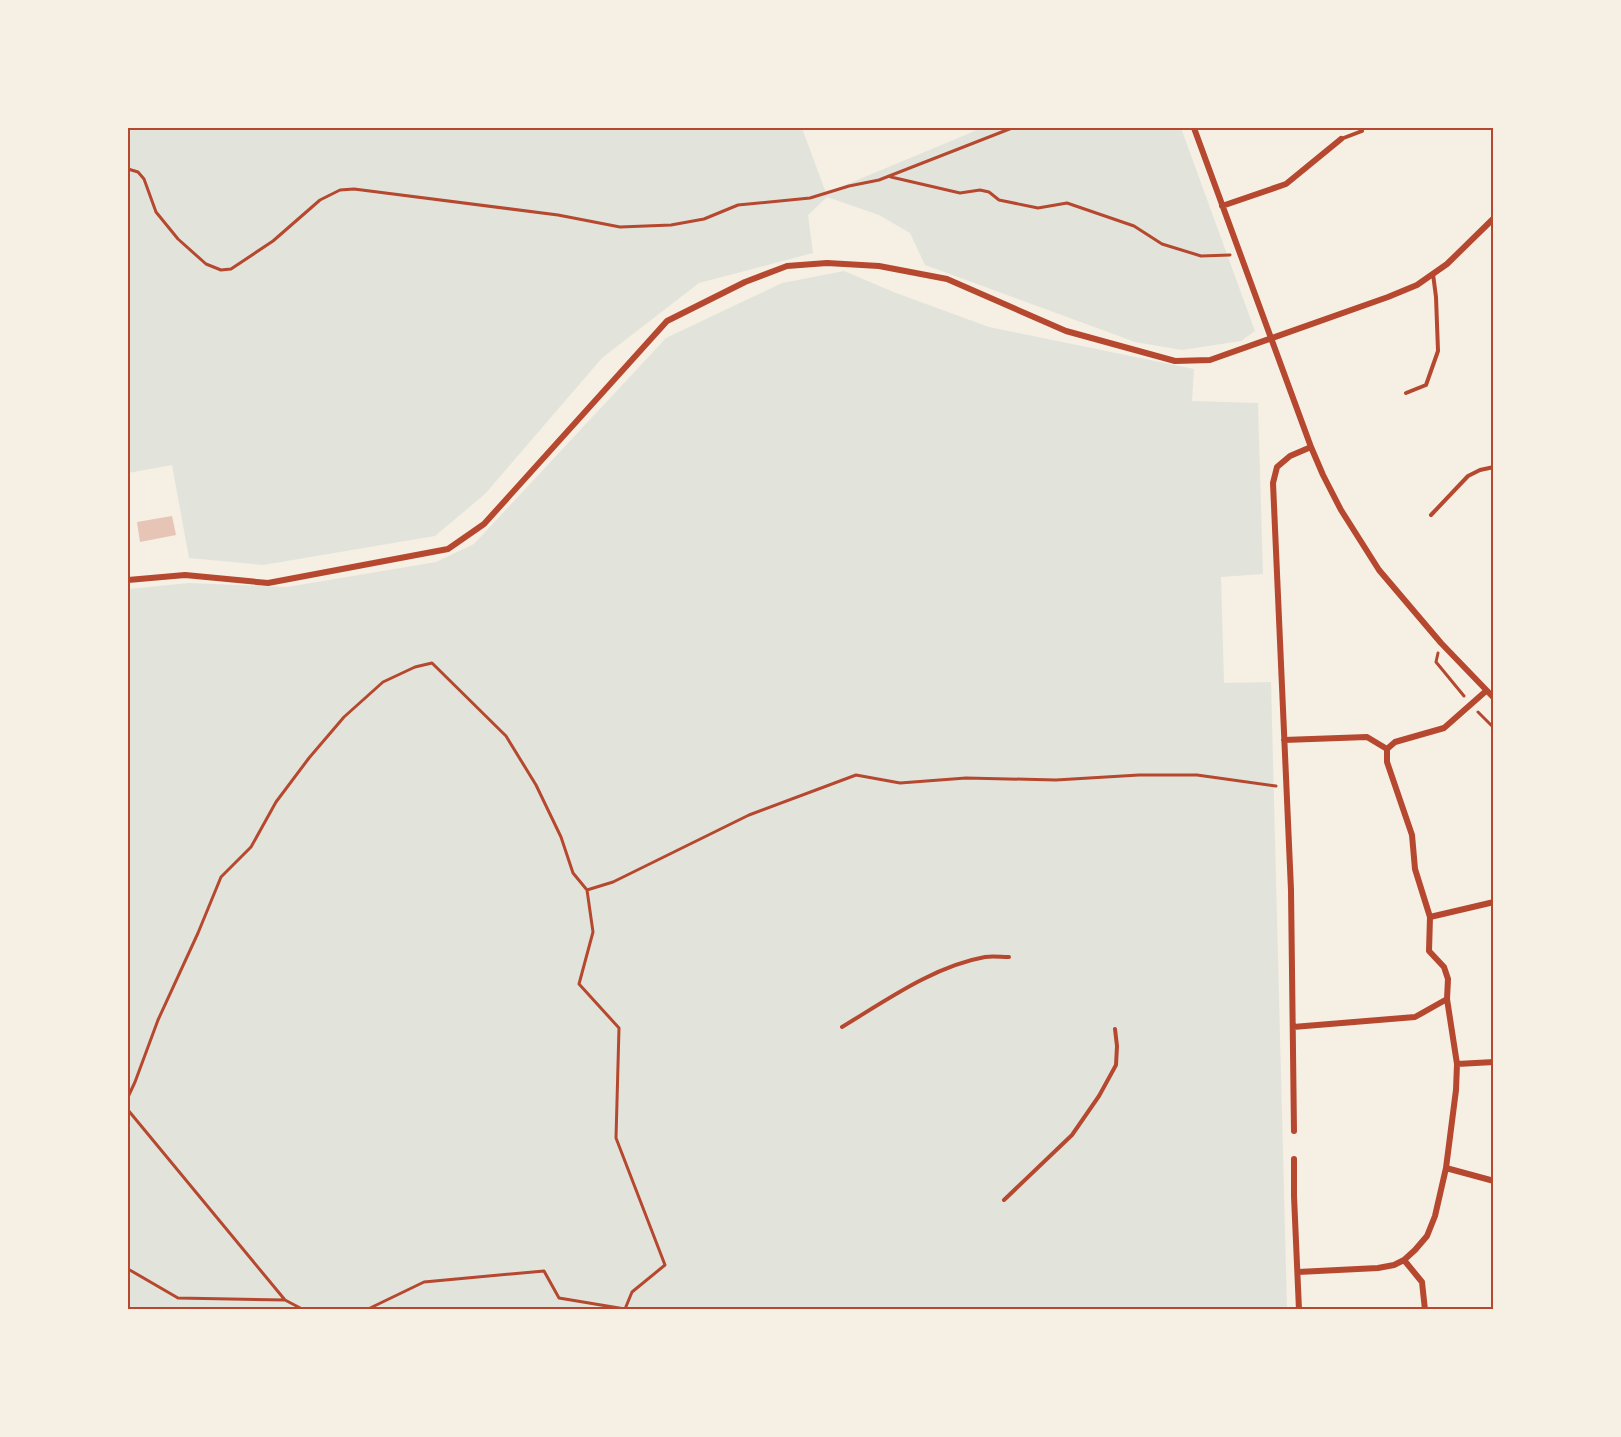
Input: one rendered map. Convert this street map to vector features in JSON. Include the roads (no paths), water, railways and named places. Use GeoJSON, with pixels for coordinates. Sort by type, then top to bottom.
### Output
{"type":"FeatureCollection","features":[{"type":"Feature","properties":{"kind":"street"},"geometry":{"type":"LineString","coordinates":[[1194,128],[1311,447],[1341,510],[1379,570],[1441,643],[1494,698]]}},
{"type":"Feature","properties":{"kind":"street"},"geometry":{"type":"LineString","coordinates":[[1222,206],[1286,184],[1341,139]]}},
{"type":"Feature","properties":{"kind":"street"},"geometry":{"type":"LineString","coordinates":[[128,580],[185,575],[268,583],[448,549],[483,524],[667,321],[745,282],[787,266],[826,263],[879,266],[947,279],[1066,331],[1175,362],[1210,360],[1417,285],[1447,264],[1494,218]]}},
{"type":"Feature","properties":{"kind":"street"},"geometry":{"type":"LineString","coordinates":[[1294,1131],[1291,890],[1274,483],[1277,467],[1290,456],[1311,447]]}},
{"type":"Feature","properties":{"kind":"street"},"geometry":{"type":"LineString","coordinates":[[1298,1272],[1378,1269],[1394,1265],[1404,1260],[1427,1236],[1435,1216],[1446,1168],[1457,1064],[1447,999],[1448,979],[1444,967],[1429,951],[1430,917],[1415,870],[1412,835],[1387,762],[1387,749],[1395,742],[1444,728],[1486,691]]}},
{"type":"Feature","properties":{"kind":"street"},"geometry":{"type":"LineString","coordinates":[[1284,740],[1367,737],[1387,749]]}},
{"type":"Feature","properties":{"kind":"street"},"geometry":{"type":"LineString","coordinates":[[1430,917],[1494,902]]}},
{"type":"Feature","properties":{"kind":"street"},"geometry":{"type":"LineString","coordinates":[[1293,1028],[1415,1017],[1447,999]]}},
{"type":"Feature","properties":{"kind":"street"},"geometry":{"type":"LineString","coordinates":[[1457,1064],[1494,1062]]}},
{"type":"Feature","properties":{"kind":"street"},"geometry":{"type":"LineString","coordinates":[[1294,1159],[1299,1310]]}},
{"type":"Feature","properties":{"kind":"street"},"geometry":{"type":"LineString","coordinates":[[1446,1168],[1494,1181]]}},
{"type":"Feature","properties":{"kind":"street"},"geometry":{"type":"LineString","coordinates":[[1404,1260],[1422,1281],[1425,1310]]}},
{"type":"Feature","properties":{"kind":"lane"},"geometry":{"type":"LineString","coordinates":[[1341,139],[1362,131]]}},
{"type":"Feature","properties":{"kind":"lane"},"geometry":{"type":"LineString","coordinates":[[1406,393],[1426,385],[1438,351],[1433,273]]}},
{"type":"Feature","properties":{"kind":"lane"},"geometry":{"type":"LineString","coordinates":[[1431,515],[1468,476],[1494,467]]}},
{"type":"Feature","properties":{"kind":"lane"},"geometry":{"type":"LineString","coordinates":[[842,1027],[906,988],[946,968],[986,956],[1009,957]]}},
{"type":"Feature","properties":{"kind":"lane"},"geometry":{"type":"LineString","coordinates":[[1005,1200],[1072,1136],[1099,1096],[1116,1065],[1115,1029]]}}]}
